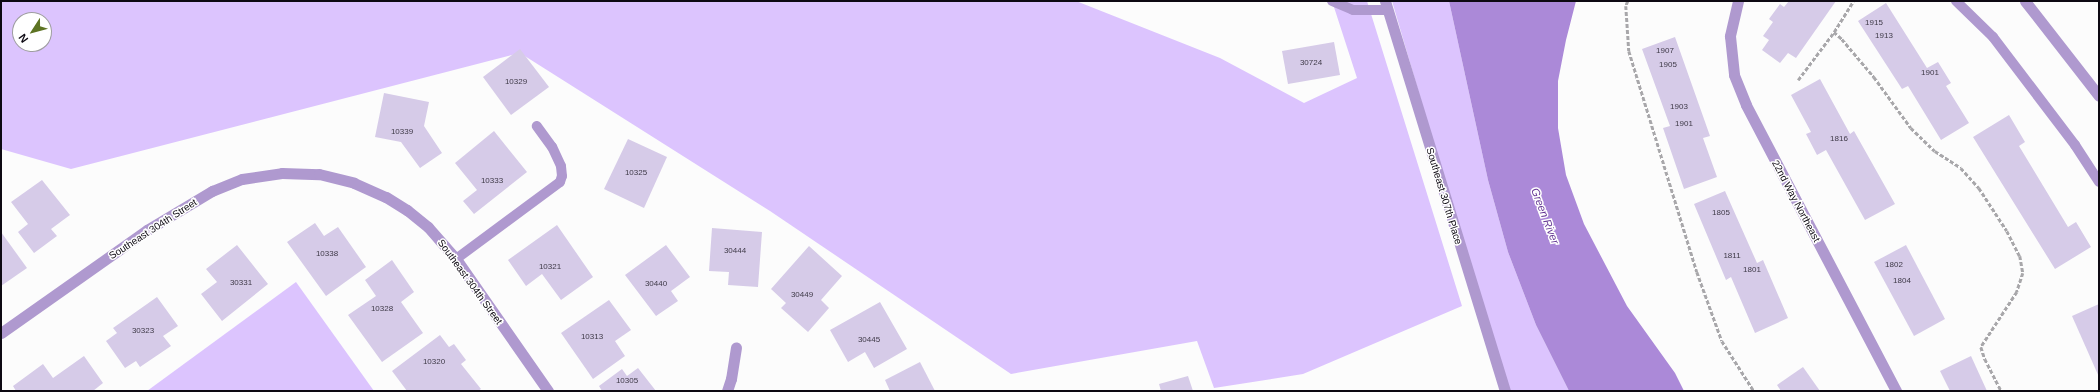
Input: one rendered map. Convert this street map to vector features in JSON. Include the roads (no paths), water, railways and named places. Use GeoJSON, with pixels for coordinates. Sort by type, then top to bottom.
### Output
{"type":"FeatureCollection","features":[{"type":"Feature","properties":{"kind":"street","name":"22nd Way Northeast"},"geometry":{"type":"LineString","coordinates":[[1738,1],[1730,36],[1734,74],[1746,105],[1896,391]]}},
{"type":"Feature","properties":{"kind":"street"},"geometry":{"type":"LineString","coordinates":[[2025,1],[2099,96]]}},
{"type":"Feature","properties":{"kind":"street","name":"Southeast 307th Place"},"geometry":{"type":"LineString","coordinates":[[1386,5],[1505,391]]}},
{"type":"Feature","properties":{"kind":"street","name":"Southeast 304th Street"},"geometry":{"type":"LineString","coordinates":[[1,333],[147,230],[212,190],[242,179],[282,173],[319,174],[354,183],[386,197],[407,210],[428,227],[456,259],[548,391]]}},
{"type":"Feature","properties":{"kind":"street"},"geometry":{"type":"LineString","coordinates":[[727,391],[731,379],[736,348]]}},
{"type":"Feature","properties":{"kind":"lane"},"geometry":{"type":"LineString","coordinates":[[1332,1],[1353,10],[1386,5]]}},
{"type":"Feature","properties":{"kind":"lane"},"geometry":{"type":"LineString","coordinates":[[1956,1],[1993,37],[2075,145],[2099,182]]}},
{"type":"Feature","properties":{"kind":"lane"},"geometry":{"type":"LineString","coordinates":[[456,259],[560,182],[562,176],[561,166],[552,147],[536,126]]}},
{"type":"Feature","properties":{"kind":"water","name":"Green River"},"geometry":{"type":"Polygon","coordinates":[[[1449,1],[1576,1],[1558,81],[1558,128],[1566,175],[1584,224],[1627,306],[1675,373],[1684,391],[1569,391],[1536,325],[1508,252],[1488,180],[1449,1]]]}}]}
